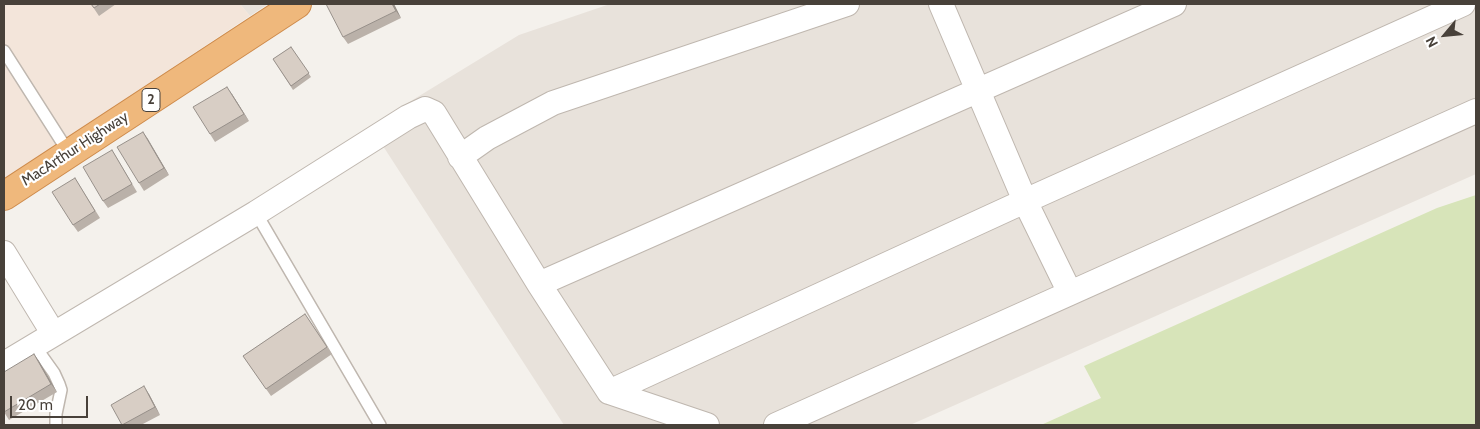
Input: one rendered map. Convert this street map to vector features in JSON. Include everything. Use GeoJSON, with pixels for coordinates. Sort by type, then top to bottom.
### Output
{"type":"FeatureCollection","features":[{"type":"Feature","properties":{"kind":"highway","name":"MacArthur Highway"},"geometry":{"type":"LineString","coordinates":[[4,196],[297,4]]}},
{"type":"Feature","properties":{"kind":"street"},"geometry":{"type":"LineString","coordinates":[[460,157],[487,138],[553,102],[847,4]]}},
{"type":"Feature","properties":{"kind":"street"},"geometry":{"type":"LineString","coordinates":[[941,4],[1025,201],[1070,292]]}},
{"type":"Feature","properties":{"kind":"street"},"geometry":{"type":"LineString","coordinates":[[539,284],[1174,4]]}},
{"type":"Feature","properties":{"kind":"street"},"geometry":{"type":"LineString","coordinates":[[609,392],[1025,201],[1463,4]]}},
{"type":"Feature","properties":{"kind":"street"},"geometry":{"type":"LineString","coordinates":[[4,364],[256,213],[408,117],[425,109],[434,113],[539,284],[609,392],[707,425]]}},
{"type":"Feature","properties":{"kind":"street"},"geometry":{"type":"LineString","coordinates":[[776,425],[1476,111]]}},
{"type":"Feature","properties":{"kind":"street"},"geometry":{"type":"LineString","coordinates":[[4,253],[44,339]]}},
{"type":"Feature","properties":{"kind":"lane"},"geometry":{"type":"LineString","coordinates":[[4,51],[69,153]]}},
{"type":"Feature","properties":{"kind":"lane"},"geometry":{"type":"LineString","coordinates":[[256,213],[380,425]]}},
{"type":"Feature","properties":{"kind":"lane"},"geometry":{"type":"LineString","coordinates":[[44,339],[61,390],[56,414],[56,425]]}},
{"type":"Feature","properties":{"kind":"shaded area"},"geometry":{"type":"Polygon","coordinates":[[[4,4],[240,4],[250,16],[4,179],[4,4]]]}},
{"type":"Feature","properties":{"kind":"shaded area"},"geometry":{"type":"Polygon","coordinates":[[[240,4],[268,4],[250,16],[240,4]]]}},
{"type":"Feature","properties":{"kind":"shaded area"},"geometry":{"type":"Polygon","coordinates":[[[610,4],[1476,4],[1476,174],[910,425],[564,425],[370,126],[519,35],[610,4]]]}},
{"type":"Feature","properties":{"kind":"green space"},"geometry":{"type":"Polygon","coordinates":[[[1476,195],[1476,425],[1041,425],[1101,398],[1084,366],[1437,208],[1476,195]]]}},
{"type":"Feature","properties":{"kind":"building"},"geometry":{"type":"Polygon","coordinates":[[[91,4],[100,4],[94,8],[91,4]]]}},
{"type":"Feature","properties":{"kind":"building"},"geometry":{"type":"Polygon","coordinates":[[[326,4],[392,4],[396,11],[343,37],[326,4]]]}},
{"type":"Feature","properties":{"kind":"building"},"geometry":{"type":"Polygon","coordinates":[[[291,47],[309,73],[291,86],[273,59],[291,47]]]}},
{"type":"Feature","properties":{"kind":"building"},"geometry":{"type":"Polygon","coordinates":[[[227,87],[244,114],[210,134],[193,107],[227,87]]]}},
{"type":"Feature","properties":{"kind":"building"},"geometry":{"type":"Polygon","coordinates":[[[143,132],[164,168],[139,183],[117,147],[143,132]]]}},
{"type":"Feature","properties":{"kind":"building"},"geometry":{"type":"Polygon","coordinates":[[[112,150],[132,184],[103,201],[83,167],[112,150]]]}},
{"type":"Feature","properties":{"kind":"building"},"geometry":{"type":"Polygon","coordinates":[[[75,178],[95,211],[73,225],[52,192],[75,178]]]}},
{"type":"Feature","properties":{"kind":"building"},"geometry":{"type":"Polygon","coordinates":[[[305,314],[327,347],[266,389],[243,356],[305,314]]]}},
{"type":"Feature","properties":{"kind":"building"},"geometry":{"type":"Polygon","coordinates":[[[34,354],[51,384],[4,412],[4,372],[34,354]]]}},
{"type":"Feature","properties":{"kind":"building"},"geometry":{"type":"Polygon","coordinates":[[[144,386],[155,407],[122,425],[111,405],[144,386]]]}}]}
